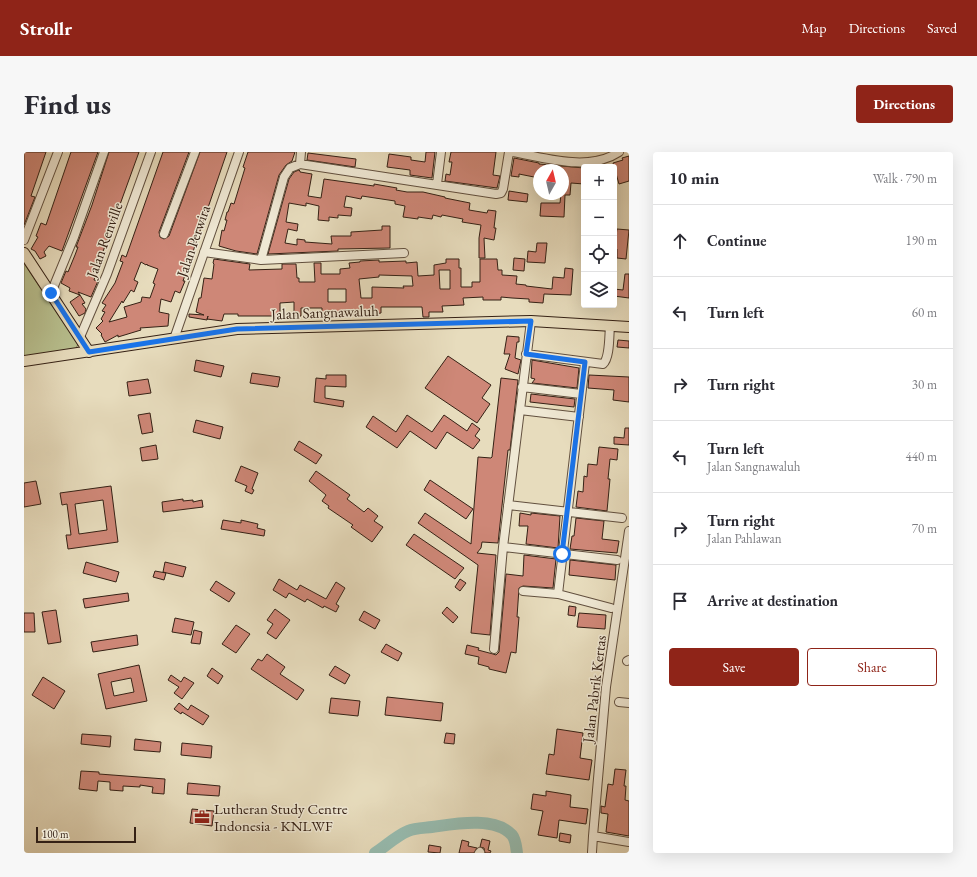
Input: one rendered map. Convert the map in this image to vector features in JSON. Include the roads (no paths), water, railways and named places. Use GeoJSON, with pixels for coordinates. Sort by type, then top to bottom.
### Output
{"type":"FeatureCollection","features":[{"type":"Feature","properties":{"kind":"main road"},"geometry":{"type":"LineString","coordinates":[[24,253],[89,352]]}},
{"type":"Feature","properties":{"kind":"main road","name":"Jalan Sangnawaluh"},"geometry":{"type":"LineString","coordinates":[[24,362],[237,329],[531,321],[629,327]]}},
{"type":"Feature","properties":{"kind":"street"},"geometry":{"type":"LineString","coordinates":[[24,240],[58,152]]}},
{"type":"Feature","properties":{"kind":"street"},"geometry":{"type":"LineString","coordinates":[[51,293],[74,237],[104,152]]}},
{"type":"Feature","properties":{"kind":"street","name":"Jalan Renville"},"geometry":{"type":"LineString","coordinates":[[80,337],[107,274],[150,152]]}},
{"type":"Feature","properties":{"kind":"street"},"geometry":{"type":"LineString","coordinates":[[164,234],[195,152]]}},
{"type":"Feature","properties":{"kind":"street","name":"Jalan Perwira"},"geometry":{"type":"LineString","coordinates":[[174,339],[239,152]]}},
{"type":"Feature","properties":{"kind":"street"},"geometry":{"type":"LineString","coordinates":[[300,164],[301,152]]}},
{"type":"Feature","properties":{"kind":"street"},"geometry":{"type":"LineString","coordinates":[[437,184],[441,152]]}},
{"type":"Feature","properties":{"kind":"street"},"geometry":{"type":"LineString","coordinates":[[261,260],[284,177],[290,168],[300,164],[498,194],[502,192],[509,152]]}},
{"type":"Feature","properties":{"kind":"street"},"geometry":{"type":"LineString","coordinates":[[513,152],[568,161],[589,162],[606,158],[619,152]]}},
{"type":"Feature","properties":{"kind":"street"},"geometry":{"type":"LineString","coordinates":[[204,252],[261,260],[404,253]]}},
{"type":"Feature","properties":{"kind":"street"},"geometry":{"type":"LineString","coordinates":[[494,649],[503,546],[531,321]]}},
{"type":"Feature","properties":{"kind":"street"},"geometry":{"type":"LineString","coordinates":[[526,354],[603,364],[606,361],[610,326]]}},
{"type":"Feature","properties":{"kind":"street"},"geometry":{"type":"LineString","coordinates":[[558,594],[585,362]]}},
{"type":"Feature","properties":{"kind":"street"},"geometry":{"type":"LineString","coordinates":[[522,387],[581,394]]}},
{"type":"Feature","properties":{"kind":"street"},"geometry":{"type":"LineString","coordinates":[[520,410],[578,417]]}},
{"type":"Feature","properties":{"kind":"street"},"geometry":{"type":"LineString","coordinates":[[508,505],[622,518]]}},
{"type":"Feature","properties":{"kind":"street","name":"Jalan Pabrik Kertas"},"geometry":{"type":"LineString","coordinates":[[592,852],[592,836],[606,687],[629,531]]}},
{"type":"Feature","properties":{"kind":"street"},"geometry":{"type":"LineString","coordinates":[[503,546],[617,560]]}},
{"type":"Feature","properties":{"kind":"street"},"geometry":{"type":"LineString","coordinates":[[523,591],[558,594],[610,608]]}},
{"type":"Feature","properties":{"kind":"street"},"geometry":{"type":"LineString","coordinates":[[619,702],[629,703]]}},
{"type":"Feature","properties":{"kind":"street"},"geometry":{"type":"LineString","coordinates":[[592,836],[629,842]]}},
{"type":"Feature","properties":{"kind":"waterway"},"geometry":{"type":"LineString","coordinates":[[375,853],[399,836],[411,830],[462,823],[485,823],[505,829],[512,835],[516,844],[517,853]]}},
{"type":"Feature","properties":{"kind":"place","name":"Lutheran Study Centre Indonesia - KNLWF"},"geometry":{"type":"Point","coordinates":[202,817]}}]}
